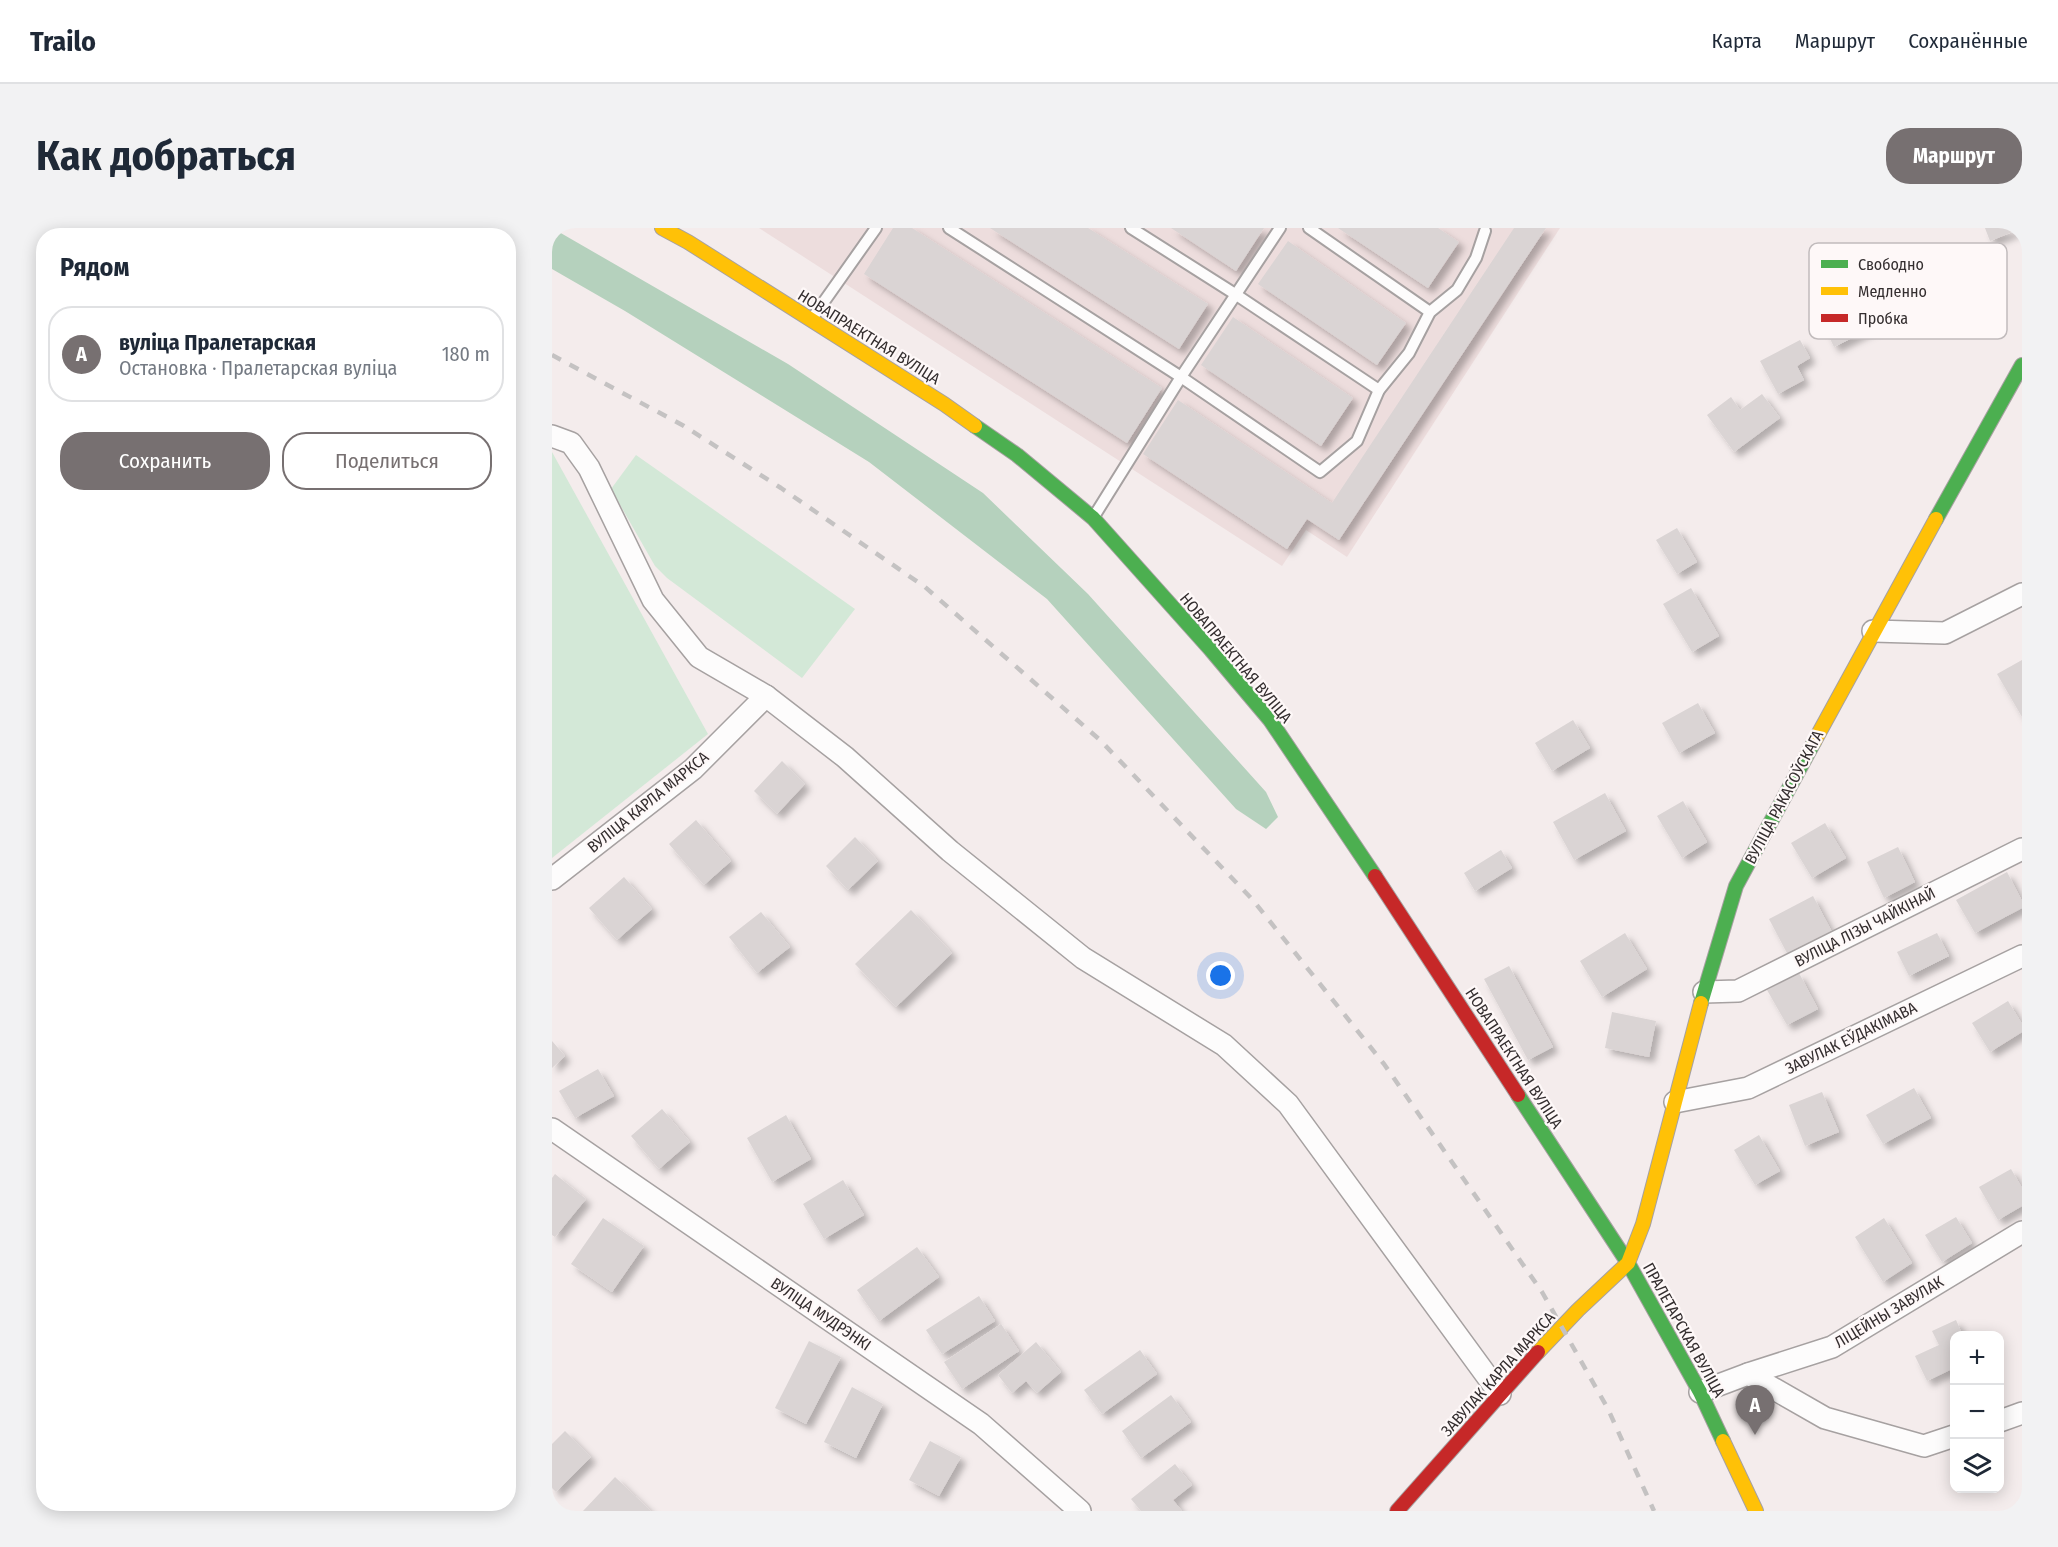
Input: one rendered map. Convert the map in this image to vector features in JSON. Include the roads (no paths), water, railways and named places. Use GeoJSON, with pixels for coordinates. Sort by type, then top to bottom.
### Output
{"type":"FeatureCollection","features":[{"type":"Feature","properties":{"kind":"street","name":"НОВАПРАЕКТНАЯ ВУЛІЦА"},"geometry":{"type":"LineString","coordinates":[[662,228],[688,242],[944,404],[1017,454],[1093,518],[1270,720],[1628,1263]]}},
{"type":"Feature","properties":{"kind":"street","name":"ВУЛІЦА РАКАСОЎСКАГА"},"geometry":{"type":"LineString","coordinates":[[1628,1263],[1643,1224],[1704,992],[1736,886],[1873,630],[2022,365]]}},
{"type":"Feature","properties":{"kind":"street"},"geometry":{"type":"LineString","coordinates":[[552,436],[571,443],[589,468],[653,600],[699,657],[766,696],[845,758],[950,851],[1083,958],[1224,1045],[1288,1104],[1500,1394]]}},
{"type":"Feature","properties":{"kind":"street"},"geometry":{"type":"LineString","coordinates":[[1873,630],[1945,633],[2022,594]]}},
{"type":"Feature","properties":{"kind":"street","name":"ВУЛІЦА КАРЛА МАРКСА"},"geometry":{"type":"LineString","coordinates":[[552,879],[693,770],[766,696]]}},
{"type":"Feature","properties":{"kind":"street","name":"ВУЛІЦА ЛІЗЫ ЧАЙКІНАЙ"},"geometry":{"type":"LineString","coordinates":[[1704,992],[1738,990],[2022,849]]}},
{"type":"Feature","properties":{"kind":"street","name":"ЗАВУЛАК ЕЎДАКІМАВА"},"geometry":{"type":"LineString","coordinates":[[1675,1102],[1748,1088],[2022,956]]}},
{"type":"Feature","properties":{"kind":"street","name":"ВУЛІЦА МУДРЭНКІ"},"geometry":{"type":"LineString","coordinates":[[552,1129],[981,1424],[1080,1511]]}},
{"type":"Feature","properties":{"kind":"street","name":"ЛІЦЕЙНЫ ЗАВУЛАК"},"geometry":{"type":"LineString","coordinates":[[1748,1374],[1832,1347],[2022,1232]]}},
{"type":"Feature","properties":{"kind":"street","name":"ПРАЛЕТАРСКАЯ ВУЛІЦА"},"geometry":{"type":"LineString","coordinates":[[1628,1263],[1700,1392],[1756,1511]]}},
{"type":"Feature","properties":{"kind":"street","name":"ЗАВУЛАК КАРЛА МАРКСА"},"geometry":{"type":"LineString","coordinates":[[1397,1511],[1578,1310],[1628,1263]]}},
{"type":"Feature","properties":{"kind":"street"},"geometry":{"type":"LineString","coordinates":[[1700,1392],[1748,1374],[1825,1418],[1924,1446],[1950,1437]]}},
{"type":"Feature","properties":{"kind":"street"},"geometry":{"type":"LineString","coordinates":[[2004,1420],[2022,1413]]}},
{"type":"Feature","properties":{"kind":"lane"},"geometry":{"type":"LineString","coordinates":[[811,320],[876,228]]}},
{"type":"Feature","properties":{"kind":"lane"},"geometry":{"type":"LineString","coordinates":[[950,228],[1181,377],[1320,472],[1357,441],[1379,390],[1409,353],[1430,312],[1457,290],[1476,258],[1484,229]]}},
{"type":"Feature","properties":{"kind":"lane"},"geometry":{"type":"LineString","coordinates":[[1131,228],[1379,390]]}},
{"type":"Feature","properties":{"kind":"lane"},"geometry":{"type":"LineString","coordinates":[[1093,518],[1181,377],[1280,228]]}},
{"type":"Feature","properties":{"kind":"lane"},"geometry":{"type":"LineString","coordinates":[[1309,228],[1430,312]]}},
{"type":"Feature","properties":{"kind":"railway"},"geometry":{"type":"LineString","coordinates":[[552,355],[684,426],[781,488],[925,587],[1100,740],[1252,899],[1384,1064],[1542,1292],[1608,1409],[1654,1511]]}},
{"type":"Feature","properties":{"kind":"place","name":"вуліца Пралетарская"},"geometry":{"type":"Point","coordinates":[1755,1435]}}]}
